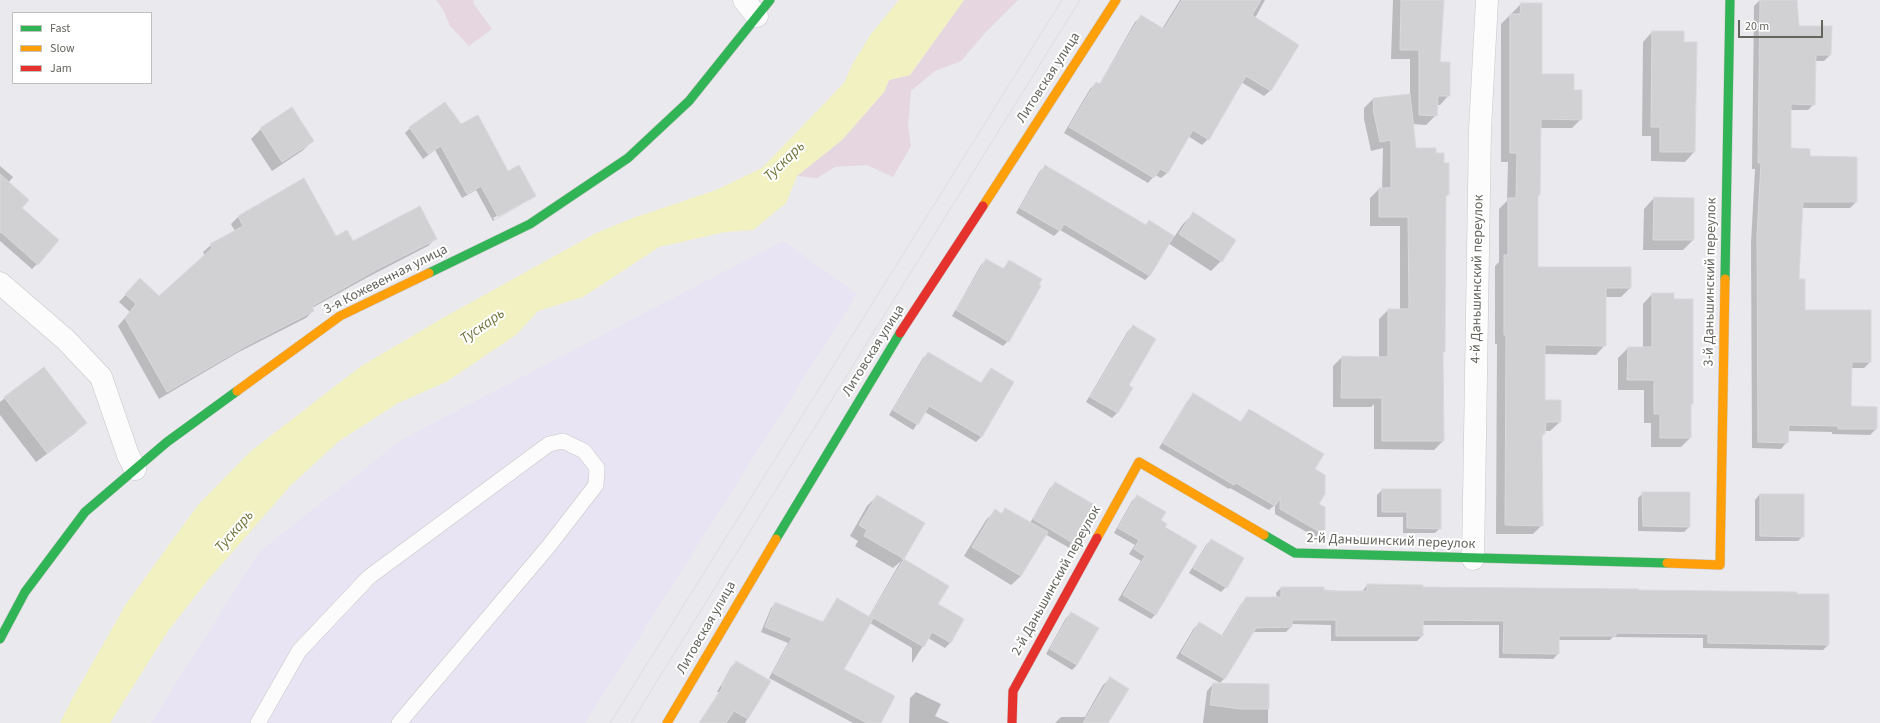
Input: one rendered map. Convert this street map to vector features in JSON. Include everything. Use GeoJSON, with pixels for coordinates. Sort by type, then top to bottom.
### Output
{"type":"FeatureCollection","features":[{"type":"Feature","properties":{"kind":"street","name":"Литовская улица"},"geometry":{"type":"LineString","coordinates":[[667,723],[896,340],[1116,0]]}},
{"type":"Feature","properties":{"kind":"street","name":"4-й Даньшинский переулок"},"geometry":{"type":"LineString","coordinates":[[1473,559],[1480,129],[1487,0]]}},
{"type":"Feature","properties":{"kind":"street","name":"3-й Даньшинский переулок"},"geometry":{"type":"LineString","coordinates":[[1720,565],[1730,0]]}},
{"type":"Feature","properties":{"kind":"street","name":"3-я Кожевенная улица"},"geometry":{"type":"LineString","coordinates":[[0,639],[25,592],[85,512],[167,442],[340,316],[530,224],[628,158],[689,101],[757,5]]}},
{"type":"Feature","properties":{"kind":"street"},"geometry":{"type":"LineString","coordinates":[[0,284],[66,340],[101,377],[128,455],[135,469]]}},
{"type":"Feature","properties":{"kind":"street","name":"2-й Даньшинский переулок"},"geometry":{"type":"LineString","coordinates":[[1012,723],[1013,691],[1139,462],[1295,553],[1720,565]]}},
{"type":"Feature","properties":{"kind":"lane"},"geometry":{"type":"LineString","coordinates":[[258,723],[299,651],[369,577],[549,444],[563,441],[584,451],[597,468],[596,485],[548,547],[399,723]]}},
{"type":"Feature","properties":{"kind":"shaded area"},"geometry":{"type":"Polygon","coordinates":[[[436,0],[474,0],[473,3],[492,29],[469,46],[450,26],[443,9],[436,0]]]}},
{"type":"Feature","properties":{"kind":"shaded area"},"geometry":{"type":"Polygon","coordinates":[[[964,0],[1018,0],[986,32],[961,61],[935,71],[911,91],[908,126],[911,146],[893,177],[867,165],[835,167],[817,178],[797,176],[842,140],[884,92],[889,80],[910,75],[964,0]]]}},
{"type":"Feature","properties":{"kind":"shaded area"},"geometry":{"type":"Polygon","coordinates":[[[783,241],[857,294],[585,723],[151,723],[259,552],[401,440],[783,241]]]}},
{"type":"Feature","properties":{"kind":"water","name":"Тускарь"},"geometry":{"type":"Polygon","coordinates":[[[899,0],[964,0],[910,75],[889,80],[884,92],[842,140],[797,176],[786,203],[753,230],[725,232],[659,247],[583,297],[538,311],[516,335],[446,382],[398,403],[339,441],[291,485],[207,581],[168,631],[110,723],[60,723],[126,604],[198,505],[251,451],[360,367],[441,319],[596,233],[633,218],[716,190],[762,168],[844,83],[852,65],[871,34],[899,0]]]}},
{"type":"Feature","properties":{"kind":"building"},"geometry":{"type":"Polygon","coordinates":[[[1182,0],[1261,0],[1252,15],[1299,45],[1271,91],[1246,76],[1209,140],[1193,130],[1168,173],[1160,169],[1154,178],[1069,127],[1096,82],[1100,84],[1141,15],[1164,29],[1182,0]]]}},
{"type":"Feature","properties":{"kind":"building"},"geometry":{"type":"Polygon","coordinates":[[[1401,0],[1444,0],[1440,62],[1450,62],[1450,96],[1438,96],[1437,116],[1419,115],[1419,50],[1400,50],[1401,0]]]}},
{"type":"Feature","properties":{"kind":"building"},"geometry":{"type":"Polygon","coordinates":[[[1760,0],[1797,0],[1799,26],[1832,26],[1831,55],[1816,55],[1815,105],[1791,104],[1791,148],[1810,149],[1810,156],[1857,157],[1857,202],[1803,202],[1799,279],[1805,279],[1805,310],[1871,310],[1871,362],[1852,362],[1851,406],[1877,407],[1877,429],[1838,429],[1838,426],[1789,425],[1788,443],[1758,442],[1757,236],[1761,163],[1758,163],[1760,0]]]}},
{"type":"Feature","properties":{"kind":"building"},"geometry":{"type":"Polygon","coordinates":[[[1521,3],[1542,3],[1542,74],[1574,74],[1574,90],[1582,90],[1582,120],[1541,119],[1540,195],[1538,195],[1538,267],[1631,267],[1631,288],[1606,288],[1606,346],[1545,345],[1545,400],[1561,400],[1561,422],[1546,422],[1545,434],[1542,434],[1543,526],[1505,525],[1506,335],[1504,335],[1504,255],[1508,255],[1508,198],[1516,198],[1517,153],[1510,153],[1510,14],[1520,14],[1521,3]]]}},
{"type":"Feature","properties":{"kind":"building"},"geometry":{"type":"Polygon","coordinates":[[[1652,31],[1684,31],[1684,42],[1697,42],[1695,152],[1660,152],[1660,127],[1651,127],[1652,31]]]}},
{"type":"Feature","properties":{"kind":"building"},"geometry":{"type":"Polygon","coordinates":[[[1410,94],[1416,148],[1436,148],[1436,153],[1444,153],[1444,163],[1449,163],[1449,195],[1446,195],[1445,352],[1443,352],[1444,441],[1382,441],[1382,396],[1381,398],[1341,398],[1342,356],[1388,357],[1388,309],[1409,309],[1408,217],[1379,217],[1379,188],[1391,188],[1391,140],[1380,142],[1373,109],[1373,98],[1410,94]]]}},
{"type":"Feature","properties":{"kind":"building"},"geometry":{"type":"Polygon","coordinates":[[[445,102],[461,124],[478,115],[508,171],[519,165],[536,196],[498,217],[481,186],[467,194],[441,146],[428,154],[409,127],[445,102]]]}},
{"type":"Feature","properties":{"kind":"building"},"geometry":{"type":"Polygon","coordinates":[[[292,107],[314,141],[282,162],[260,128],[292,107]]]}},
{"type":"Feature","properties":{"kind":"building"},"geometry":{"type":"Polygon","coordinates":[[[1045,165],[1146,225],[1149,220],[1174,236],[1150,276],[1064,224],[1060,231],[1020,208],[1045,165]]]}},
{"type":"Feature","properties":{"kind":"building"},"geometry":{"type":"Polygon","coordinates":[[[0,174],[29,200],[22,208],[59,240],[38,265],[1,232],[0,233],[0,174]]]}},
{"type":"Feature","properties":{"kind":"building"},"geometry":{"type":"Polygon","coordinates":[[[304,178],[336,236],[347,230],[353,241],[420,206],[437,239],[376,270],[312,306],[314,311],[246,346],[167,392],[125,318],[136,304],[125,294],[140,278],[159,296],[212,248],[210,244],[243,226],[238,216],[304,178]]]}},
{"type":"Feature","properties":{"kind":"building"},"geometry":{"type":"Polygon","coordinates":[[[1654,197],[1694,198],[1694,240],[1653,240],[1654,197]]]}},
{"type":"Feature","properties":{"kind":"building"},"geometry":{"type":"Polygon","coordinates":[[[1193,212],[1236,240],[1222,262],[1179,234],[1193,212]]]}},
{"type":"Feature","properties":{"kind":"building"},"geometry":{"type":"Polygon","coordinates":[[[986,259],[1004,269],[1009,260],[1042,279],[1039,285],[1041,286],[1009,342],[956,310],[986,259]]]}},
{"type":"Feature","properties":{"kind":"building"},"geometry":{"type":"Polygon","coordinates":[[[1652,293],[1674,293],[1674,299],[1693,299],[1693,404],[1691,404],[1691,438],[1660,438],[1660,414],[1654,414],[1654,380],[1627,380],[1628,347],[1652,347],[1652,293]]]}},
{"type":"Feature","properties":{"kind":"building"},"geometry":{"type":"Polygon","coordinates":[[[1133,325],[1156,339],[1129,385],[1133,388],[1118,413],[1090,397],[1133,325]]]}},
{"type":"Feature","properties":{"kind":"building"},"geometry":{"type":"Polygon","coordinates":[[[928,352],[981,383],[991,368],[1014,382],[982,437],[929,406],[918,425],[893,410],[928,352]]]}},
{"type":"Feature","properties":{"kind":"building"},"geometry":{"type":"Polygon","coordinates":[[[44,367],[87,423],[47,453],[4,397],[44,367]]]}},
{"type":"Feature","properties":{"kind":"building"},"geometry":{"type":"Polygon","coordinates":[[[1193,393],[1241,422],[1249,409],[1324,454],[1315,469],[1325,475],[1325,494],[1319,504],[1325,507],[1325,535],[1280,509],[1280,498],[1275,506],[1236,483],[1234,485],[1163,443],[1193,393]]]}},
{"type":"Feature","properties":{"kind":"building"},"geometry":{"type":"Polygon","coordinates":[[[1055,482],[1100,508],[1078,546],[1033,519],[1055,482]]]}},
{"type":"Feature","properties":{"kind":"building"},"geometry":{"type":"Polygon","coordinates":[[[1382,489],[1441,489],[1441,529],[1407,528],[1407,512],[1382,512],[1382,489]]]}},
{"type":"Feature","properties":{"kind":"building"},"geometry":{"type":"Polygon","coordinates":[[[1642,492],[1690,492],[1690,527],[1643,526],[1642,492]]]}},
{"type":"Feature","properties":{"kind":"building"},"geometry":{"type":"Polygon","coordinates":[[[1760,494],[1804,494],[1804,537],[1760,536],[1760,494]]]}},
{"type":"Feature","properties":{"kind":"building"},"geometry":{"type":"Polygon","coordinates":[[[877,495],[925,523],[904,559],[864,536],[867,530],[859,525],[877,495]]]}},
{"type":"Feature","properties":{"kind":"building"},"geometry":{"type":"Polygon","coordinates":[[[1137,495],[1166,512],[1161,520],[1167,524],[1165,527],[1197,546],[1156,615],[1123,595],[1145,556],[1134,549],[1139,540],[1118,528],[1137,495]]]}},
{"type":"Feature","properties":{"kind":"building"},"geometry":{"type":"Polygon","coordinates":[[[1005,508],[1048,532],[1021,576],[972,547],[995,509],[1002,514],[1005,508]]]}},
{"type":"Feature","properties":{"kind":"building"},"geometry":{"type":"Polygon","coordinates":[[[1211,539],[1244,558],[1227,588],[1193,568],[1211,539]]]}},
{"type":"Feature","properties":{"kind":"building"},"geometry":{"type":"Polygon","coordinates":[[[904,559],[949,586],[938,604],[964,619],[951,643],[932,632],[924,647],[870,616],[904,559]]]}},
{"type":"Feature","properties":{"kind":"building"},"geometry":{"type":"Polygon","coordinates":[[[1367,584],[1423,585],[1423,587],[1638,589],[1829,594],[1829,645],[1708,643],[1708,634],[1616,633],[1616,636],[1559,636],[1559,654],[1503,653],[1504,621],[1423,620],[1423,636],[1336,636],[1336,620],[1292,620],[1292,627],[1256,628],[1225,679],[1181,653],[1199,622],[1223,636],[1246,597],[1281,597],[1281,587],[1324,587],[1324,591],[1367,591],[1367,584]]]}},
{"type":"Feature","properties":{"kind":"building"},"geometry":{"type":"Polygon","coordinates":[[[837,598],[873,619],[844,669],[895,696],[881,723],[867,723],[773,673],[792,638],[765,627],[775,602],[823,622],[837,598]]]}},
{"type":"Feature","properties":{"kind":"building"},"geometry":{"type":"Polygon","coordinates":[[[1071,612],[1099,628],[1077,665],[1050,649],[1071,612]]]}},
{"type":"Feature","properties":{"kind":"building"},"geometry":{"type":"Polygon","coordinates":[[[736,661],[771,681],[748,719],[734,711],[726,723],[699,723],[723,687],[721,686],[736,661]]]}},
{"type":"Feature","properties":{"kind":"building"},"geometry":{"type":"Polygon","coordinates":[[[1110,677],[1129,689],[1108,723],[1083,723],[1110,677]]]}},
{"type":"Feature","properties":{"kind":"building"},"geometry":{"type":"Polygon","coordinates":[[[1213,683],[1269,684],[1269,709],[1241,709],[1210,705],[1213,683]]]}},
{"type":"Feature","properties":{"kind":"tram line"},"geometry":{"type":"LineString","coordinates":[[610,723],[1062,0]]}},
{"type":"Feature","properties":{"kind":"tram line"},"geometry":{"type":"LineString","coordinates":[[631,723],[1080,0]]}},
{"type":"Feature","properties":{"kind":"traffic: fast"},"geometry":{"type":"LineString","coordinates":[[429,273],[530,224],[628,158],[689,101],[770,0]]}},
{"type":"Feature","properties":{"kind":"traffic: fast"},"geometry":{"type":"LineString","coordinates":[[1725,279],[1730,0]]}},
{"type":"Feature","properties":{"kind":"traffic: fast"},"geometry":{"type":"LineString","coordinates":[[776,539],[900,333]]}},
{"type":"Feature","properties":{"kind":"traffic: fast"},"geometry":{"type":"LineString","coordinates":[[0,639],[25,592],[85,512],[167,442],[237,391]]}},
{"type":"Feature","properties":{"kind":"traffic: fast"},"geometry":{"type":"LineString","coordinates":[[1264,535],[1295,553],[1667,563]]}},
{"type":"Feature","properties":{"kind":"traffic: slow"},"geometry":{"type":"LineString","coordinates":[[983,206],[1116,0]]}},
{"type":"Feature","properties":{"kind":"traffic: slow"},"geometry":{"type":"LineString","coordinates":[[237,391],[340,316],[429,273]]}},
{"type":"Feature","properties":{"kind":"traffic: slow"},"geometry":{"type":"LineString","coordinates":[[1667,563],[1720,565],[1725,279]]}},
{"type":"Feature","properties":{"kind":"traffic: slow"},"geometry":{"type":"LineString","coordinates":[[1097,538],[1139,462],[1264,535]]}},
{"type":"Feature","properties":{"kind":"traffic: slow"},"geometry":{"type":"LineString","coordinates":[[667,723],[776,539]]}},
{"type":"Feature","properties":{"kind":"traffic: jam"},"geometry":{"type":"LineString","coordinates":[[900,333],[983,206]]}},
{"type":"Feature","properties":{"kind":"traffic: jam"},"geometry":{"type":"LineString","coordinates":[[1012,723],[1013,691],[1097,538]]}}]}
